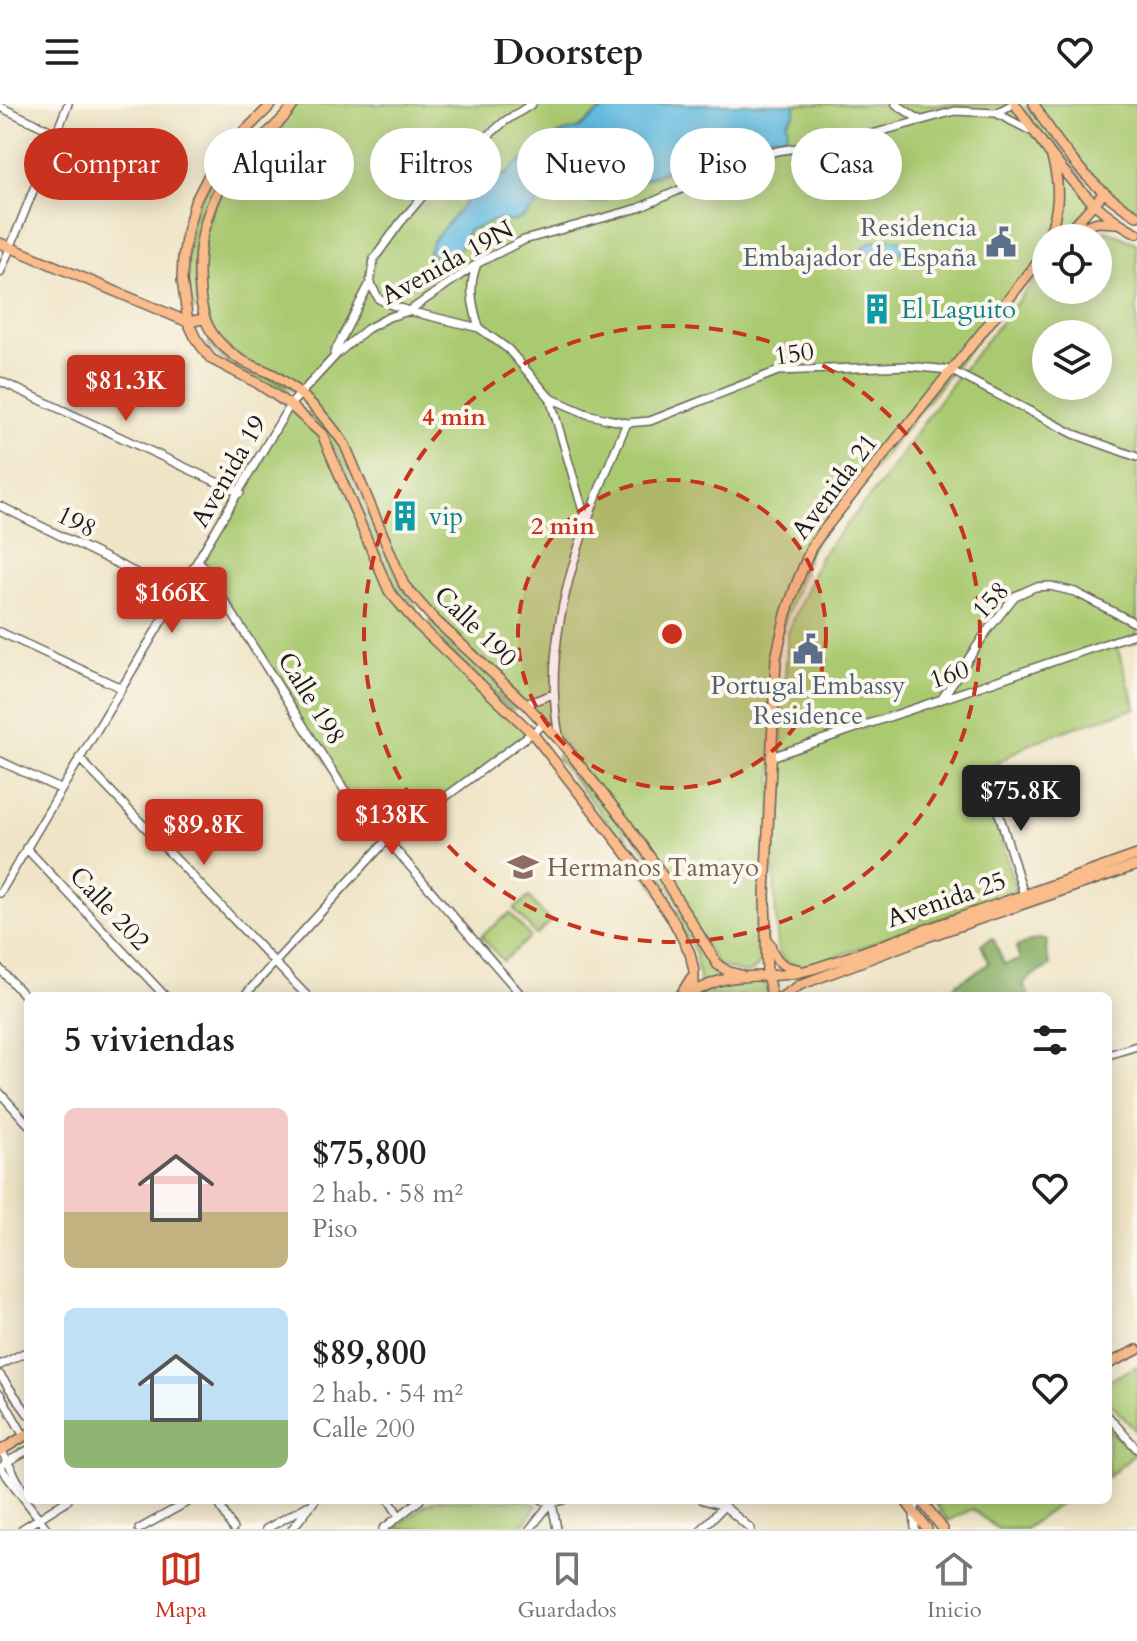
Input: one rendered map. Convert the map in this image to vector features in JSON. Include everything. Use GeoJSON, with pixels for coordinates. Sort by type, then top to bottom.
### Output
{"type":"FeatureCollection","features":[{"type":"Feature","properties":{"kind":"main road"},"geometry":{"type":"LineString","coordinates":[[248,128],[272,104]]}},
{"type":"Feature","properties":{"kind":"main road"},"geometry":{"type":"LineString","coordinates":[[272,128],[294,104]]}},
{"type":"Feature","properties":{"kind":"main road"},"geometry":{"type":"LineString","coordinates":[[1014,104],[1094,204],[1118,224],[1137,233]]}},
{"type":"Feature","properties":{"kind":"main road"},"geometry":{"type":"LineString","coordinates":[[1034,104],[1067,155],[1104,193],[1137,216]]}},
{"type":"Feature","properties":{"kind":"main road"},"geometry":{"type":"LineString","coordinates":[[1051,154],[1058,198],[1053,224]]}},
{"type":"Feature","properties":{"kind":"main road"},"geometry":{"type":"LineString","coordinates":[[188,322],[182,280],[187,232],[195,202],[204,185]]}},
{"type":"Feature","properties":{"kind":"main road"},"geometry":{"type":"LineString","coordinates":[[1075,224],[1104,193]]}},
{"type":"Feature","properties":{"kind":"main road"},"geometry":{"type":"LineString","coordinates":[[0,243],[188,322],[203,319],[199,261],[203,235],[215,200]]}},
{"type":"Feature","properties":{"kind":"main road"},"geometry":{"type":"LineString","coordinates":[[1093,224],[1118,224]]}},
{"type":"Feature","properties":{"kind":"main road"},"geometry":{"type":"LineString","coordinates":[[1023,278],[1032,263]]}},
{"type":"Feature","properties":{"kind":"main road","name":"Avenida 21"},"geometry":{"type":"LineString","coordinates":[[771,992],[767,975],[766,864],[778,642],[796,585],[811,548],[1032,268]]}},
{"type":"Feature","properties":{"kind":"main road","name":"Calle 190"},"geometry":{"type":"LineString","coordinates":[[203,319],[224,346],[241,360],[275,375],[325,417],[345,445],[404,585],[561,742],[655,864],[718,965],[729,972],[744,974]]}},
{"type":"Feature","properties":{"kind":"main road","name":"Calle 190"},"geometry":{"type":"LineString","coordinates":[[188,322],[211,359],[257,383],[290,405],[322,434],[389,591],[417,624],[533,734],[634,863],[690,953],[694,971],[692,992]]}},
{"type":"Feature","properties":{"kind":"main road"},"geometry":{"type":"LineString","coordinates":[[417,624],[428,612]]}},
{"type":"Feature","properties":{"kind":"main road"},"geometry":{"type":"LineString","coordinates":[[514,716],[526,704]]}},
{"type":"Feature","properties":{"kind":"main road"},"geometry":{"type":"LineString","coordinates":[[549,753],[561,742]]}},
{"type":"Feature","properties":{"kind":"main road","name":"Avenida 25"},"geometry":{"type":"LineString","coordinates":[[744,974],[767,975],[808,970],[1137,855]]}},
{"type":"Feature","properties":{"kind":"main road","name":"Avenida 25"},"geometry":{"type":"LineString","coordinates":[[789,992],[800,985],[924,938],[1137,865]]}},
{"type":"Feature","properties":{"kind":"main road"},"geometry":{"type":"LineString","coordinates":[[696,992],[704,986],[759,967],[768,936]]}},
{"type":"Feature","properties":{"kind":"main road"},"geometry":{"type":"LineString","coordinates":[[768,936],[773,954],[781,964],[792,969],[808,970]]}},
{"type":"Feature","properties":{"kind":"main road"},"geometry":{"type":"LineString","coordinates":[[683,992],[694,971]]}},
{"type":"Feature","properties":{"kind":"main road"},"geometry":{"type":"LineString","coordinates":[[793,992],[800,985]]}},
{"type":"Feature","properties":{"kind":"main road"},"geometry":{"type":"LineString","coordinates":[[1112,1362],[1137,1350]]}},
{"type":"Feature","properties":{"kind":"main road"},"geometry":{"type":"LineString","coordinates":[[0,1451],[24,1436]]}},
{"type":"Feature","properties":{"kind":"main road"},"geometry":{"type":"LineString","coordinates":[[908,1504],[927,1529]]}},
{"type":"Feature","properties":{"kind":"main road"},"geometry":{"type":"LineString","coordinates":[[921,1504],[943,1529]]}},
{"type":"Feature","properties":{"kind":"street"},"geometry":{"type":"LineString","coordinates":[[58,128],[68,104]]}},
{"type":"Feature","properties":{"kind":"street"},"geometry":{"type":"LineString","coordinates":[[327,365],[370,283],[374,259],[432,185],[505,121],[532,104]]}},
{"type":"Feature","properties":{"kind":"street"},"geometry":{"type":"LineString","coordinates":[[896,104],[920,120],[976,108],[996,113],[1035,133]]}},
{"type":"Feature","properties":{"kind":"street"},"geometry":{"type":"LineString","coordinates":[[955,111],[966,104]]}},
{"type":"Feature","properties":{"kind":"street"},"geometry":{"type":"LineString","coordinates":[[996,113],[1014,104]]}},
{"type":"Feature","properties":{"kind":"street"},"geometry":{"type":"LineString","coordinates":[[0,107],[45,128]]}},
{"type":"Feature","properties":{"kind":"street","name":"Avenida 19N"},"geometry":{"type":"LineString","coordinates":[[327,365],[367,329],[409,311],[478,263],[524,240],[639,208],[744,161],[777,151],[850,140],[920,120]]}},
{"type":"Feature","properties":{"kind":"street"},"geometry":{"type":"LineString","coordinates":[[0,273],[29,200]]}},
{"type":"Feature","properties":{"kind":"street"},"geometry":{"type":"LineString","coordinates":[[478,263],[471,293],[479,328]]}},
{"type":"Feature","properties":{"kind":"street","name":"150"},"geometry":{"type":"LineString","coordinates":[[370,283],[379,299],[409,311],[479,328],[508,349],[550,398],[587,414],[627,423],[650,421],[778,371],[883,365],[950,370],[1074,434],[1137,457]]}},
{"type":"Feature","properties":{"kind":"street","name":"Avenida 19"},"geometry":{"type":"LineString","coordinates":[[1,890],[290,405],[327,365]]}},
{"type":"Feature","properties":{"kind":"street"},"geometry":{"type":"LineString","coordinates":[[0,381],[240,493]]}},
{"type":"Feature","properties":{"kind":"street"},"geometry":{"type":"LineString","coordinates":[[550,398],[586,521]]}},
{"type":"Feature","properties":{"kind":"street"},"geometry":{"type":"LineString","coordinates":[[561,742],[553,694],[557,642],[586,521],[627,423]]}},
{"type":"Feature","properties":{"kind":"street","name":"198"},"geometry":{"type":"LineString","coordinates":[[0,506],[179,594]]}},
{"type":"Feature","properties":{"kind":"street","name":"Calle 198"},"geometry":{"type":"LineString","coordinates":[[199,561],[345,791],[518,992]]}},
{"type":"Feature","properties":{"kind":"street","name":"158"},"geometry":{"type":"LineString","coordinates":[[943,697],[987,631],[1015,596],[1035,587],[1050,586],[1075,592],[1137,624]]}},
{"type":"Feature","properties":{"kind":"street"},"geometry":{"type":"LineString","coordinates":[[0,632],[121,688]]}},
{"type":"Feature","properties":{"kind":"street","name":"160"},"geometry":{"type":"LineString","coordinates":[[774,756],[1137,633]]}},
{"type":"Feature","properties":{"kind":"street"},"geometry":{"type":"LineString","coordinates":[[526,704],[553,694]]}},
{"type":"Feature","properties":{"kind":"street"},"geometry":{"type":"LineString","coordinates":[[248,992],[386,841],[544,724]]}},
{"type":"Feature","properties":{"kind":"street"},"geometry":{"type":"LineString","coordinates":[[79,758],[303,992]]}},
{"type":"Feature","properties":{"kind":"street"},"geometry":{"type":"LineString","coordinates":[[0,761],[60,789]]}},
{"type":"Feature","properties":{"kind":"street"},"geometry":{"type":"LineString","coordinates":[[989,781],[1024,895]]}},
{"type":"Feature","properties":{"kind":"street","name":"Calle 202"},"geometry":{"type":"LineString","coordinates":[[26,848],[161,992]]}},
{"type":"Feature","properties":{"kind":"street"},"geometry":{"type":"LineString","coordinates":[[0,969],[24,996]]}},
{"type":"Feature","properties":{"kind":"street"},"geometry":{"type":"LineString","coordinates":[[1112,1054],[1137,1046]]}},
{"type":"Feature","properties":{"kind":"street"},"geometry":{"type":"LineString","coordinates":[[0,1093],[24,1120]]}},
{"type":"Feature","properties":{"kind":"street"},"geometry":{"type":"LineString","coordinates":[[0,1365],[24,1353]]}},
{"type":"Feature","properties":{"kind":"street"},"geometry":{"type":"LineString","coordinates":[[0,1375],[24,1408]]}},
{"type":"Feature","properties":{"kind":"street"},"geometry":{"type":"LineString","coordinates":[[0,1394],[24,1432]]}},
{"type":"Feature","properties":{"kind":"street"},"geometry":{"type":"LineString","coordinates":[[1112,1421],[1137,1449]]}},
{"type":"Feature","properties":{"kind":"street"},"geometry":{"type":"LineString","coordinates":[[0,1451],[24,1492]]}},
{"type":"Feature","properties":{"kind":"street"},"geometry":{"type":"LineString","coordinates":[[24,1452],[0,1467],[24,1499]]}},
{"type":"Feature","properties":{"kind":"street"},"geometry":{"type":"LineString","coordinates":[[27,1504],[47,1529]]}},
{"type":"Feature","properties":{"kind":"street"},"geometry":{"type":"LineString","coordinates":[[30,1504],[37,1517]]}},
{"type":"Feature","properties":{"kind":"street"},"geometry":{"type":"LineString","coordinates":[[22,1529],[61,1504]]}},
{"type":"Feature","properties":{"kind":"street"},"geometry":{"type":"LineString","coordinates":[[139,1529],[184,1504]]}},
{"type":"Feature","properties":{"kind":"street"},"geometry":{"type":"LineString","coordinates":[[219,1504],[233,1529]]}},
{"type":"Feature","properties":{"kind":"street"},"geometry":{"type":"LineString","coordinates":[[266,1529],[304,1504]]}},
{"type":"Feature","properties":{"kind":"street"},"geometry":{"type":"LineString","coordinates":[[292,1529],[304,1504]]}},
{"type":"Feature","properties":{"kind":"street"},"geometry":{"type":"LineString","coordinates":[[392,1504],[399,1516]]}},
{"type":"Feature","properties":{"kind":"street"},"geometry":{"type":"LineString","coordinates":[[383,1529],[415,1504]]}},
{"type":"Feature","properties":{"kind":"street"},"geometry":{"type":"LineString","coordinates":[[530,1529],[550,1504]]}},
{"type":"Feature","properties":{"kind":"street"},"geometry":{"type":"LineString","coordinates":[[552,1504],[557,1529]]}},
{"type":"Feature","properties":{"kind":"street"},"geometry":{"type":"LineString","coordinates":[[717,1504],[724,1506],[751,1529]]}},
{"type":"Feature","properties":{"kind":"street"},"geometry":{"type":"LineString","coordinates":[[915,1529],[916,1504]]}},
{"type":"Feature","properties":{"kind":"street"},"geometry":{"type":"LineString","coordinates":[[702,1529],[724,1506]]}},
{"type":"Feature","properties":{"kind":"green space","name":"El Laguito"},"geometry":{"type":"Polygon","coordinates":[[[294,104],[617,104],[601,111],[579,128],[517,128],[517,166],[501,176],[501,128],[370,128],[370,200],[468,200],[436,240],[465,243],[469,228],[475,229],[496,220],[512,222],[525,217],[540,201],[581,200],[591,203],[654,200],[654,176],[670,171],[670,200],[775,200],[775,130],[786,125],[795,104],[1015,104],[1094,204],[1075,224],[1032,224],[1032,270],[811,548],[778,642],[765,952],[752,971],[741,972],[718,965],[655,864],[561,742],[404,585],[345,445],[300,393],[241,360],[213,333],[199,286],[203,235],[217,200],[354,200],[354,128],[271,128],[294,104]]]}},
{"type":"Feature","properties":{"kind":"green space"},"geometry":{"type":"Polygon","coordinates":[[[1034,104],[1137,104],[1137,216],[1104,193],[1034,104]]]}},
{"type":"Feature","properties":{"kind":"green space"},"geometry":{"type":"Polygon","coordinates":[[[1026,106],[1032,108],[1088,185],[1072,172],[1052,148],[1034,124],[1026,106]]]}},
{"type":"Feature","properties":{"kind":"green space","name":"El Laguito"},"geometry":{"type":"Polygon","coordinates":[[[745,123],[755,128],[737,128],[745,123]]]}},
{"type":"Feature","properties":{"kind":"green space"},"geometry":{"type":"Polygon","coordinates":[[[204,193],[204,200],[214,200],[195,260],[197,309],[194,310],[190,308],[187,258],[204,193]]]}},
{"type":"Feature","properties":{"kind":"green space"},"geometry":{"type":"Polygon","coordinates":[[[1112,233],[1137,244],[1137,642],[1117,647],[1136,708],[1035,742],[999,762],[983,775],[1016,891],[824,961],[805,966],[793,964],[778,952],[773,865],[788,632],[820,557],[882,482],[948,388],[1032,283],[1032,304],[1112,304],[1112,233]]]}},
{"type":"Feature","properties":{"kind":"green space"},"geometry":{"type":"Polygon","coordinates":[[[211,341],[233,360],[284,386],[288,392],[284,394],[229,364],[208,345],[211,341]]]}},
{"type":"Feature","properties":{"kind":"green space"},"geometry":{"type":"Polygon","coordinates":[[[290,405],[321,434],[389,591],[533,734],[386,841],[345,791],[199,561],[290,405]]]}},
{"type":"Feature","properties":{"kind":"green space"},"geometry":{"type":"Polygon","coordinates":[[[309,410],[335,436],[400,585],[416,607],[414,611],[394,588],[332,444],[308,414],[309,410]]]}},
{"type":"Feature","properties":{"kind":"green space"},"geometry":{"type":"Polygon","coordinates":[[[431,621],[518,708],[512,709],[426,626],[431,621]]]}},
{"type":"Feature","properties":{"kind":"green space"},"geometry":{"type":"Polygon","coordinates":[[[560,752],[566,753],[615,819],[691,931],[708,962],[722,977],[700,984],[695,952],[676,919],[614,830],[557,758],[560,752]]]}},
{"type":"Feature","properties":{"kind":"green space"},"geometry":{"type":"Polygon","coordinates":[[[529,897],[550,922],[536,935],[514,909],[529,897]]]}},
{"type":"Feature","properties":{"kind":"green space"},"geometry":{"type":"Polygon","coordinates":[[[510,913],[530,937],[503,961],[481,936],[510,913]]]}},
{"type":"Feature","properties":{"kind":"green space"},"geometry":{"type":"Polygon","coordinates":[[[993,938],[1004,964],[1020,960],[1016,947],[1037,939],[1047,940],[1050,966],[1023,985],[1027,992],[950,992],[955,985],[989,963],[981,944],[993,938]]]}},
{"type":"Feature","properties":{"kind":"green space"},"geometry":{"type":"Polygon","coordinates":[[[759,979],[764,982],[767,992],[705,992],[735,981],[759,979]]]}},
{"type":"Feature","properties":{"kind":"green space"},"geometry":{"type":"Polygon","coordinates":[[[1137,1366],[1137,1432],[1112,1405],[1112,1379],[1137,1366]]]}},
{"type":"Feature","properties":{"kind":"green space"},"geometry":{"type":"Polygon","coordinates":[[[1112,1432],[1135,1454],[1112,1474],[1112,1432]]]}},
{"type":"Feature","properties":{"kind":"green space"},"geometry":{"type":"Polygon","coordinates":[[[427,1504],[537,1505],[520,1529],[394,1529],[427,1504]]]}},
{"type":"Feature","properties":{"kind":"green space"},"geometry":{"type":"Polygon","coordinates":[[[936,1504],[1059,1504],[1025,1529],[998,1529],[972,1509],[948,1521],[936,1504]]]}},
{"type":"Feature","properties":{"kind":"water"},"geometry":{"type":"Polygon","coordinates":[[[617,104],[795,104],[795,113],[787,122],[788,131],[784,137],[775,137],[775,128],[755,128],[745,123],[737,128],[670,128],[670,170],[654,175],[654,128],[580,128],[599,112],[617,104]]]}},
{"type":"Feature","properties":{"kind":"water"},"geometry":{"type":"Polygon","coordinates":[[[517,164],[517,200],[545,200],[540,201],[525,217],[512,222],[496,220],[469,229],[456,254],[451,257],[428,254],[432,242],[467,200],[501,200],[501,176],[517,164]]]}},
{"type":"Feature","properties":{"kind":"water"},"geometry":{"type":"Polygon","coordinates":[[[890,238],[904,242],[902,253],[881,258],[861,252],[869,243],[890,238]]]}},
{"type":"Feature","properties":{"kind":"place","name":"Residencia Embajador de España"},"geometry":{"type":"Point","coordinates":[1001,242]}},
{"type":"Feature","properties":{"kind":"place","name":"El Laguito"},"geometry":{"type":"Point","coordinates":[877,309]}},
{"type":"Feature","properties":{"kind":"place","name":"vip"},"geometry":{"type":"Point","coordinates":[405,516]}},
{"type":"Feature","properties":{"kind":"place","name":"Portugal Embassy Residence"},"geometry":{"type":"Point","coordinates":[808,649]}},
{"type":"Feature","properties":{"kind":"place","name":"Hermanos Tamayo"},"geometry":{"type":"Point","coordinates":[523,867]}}]}
